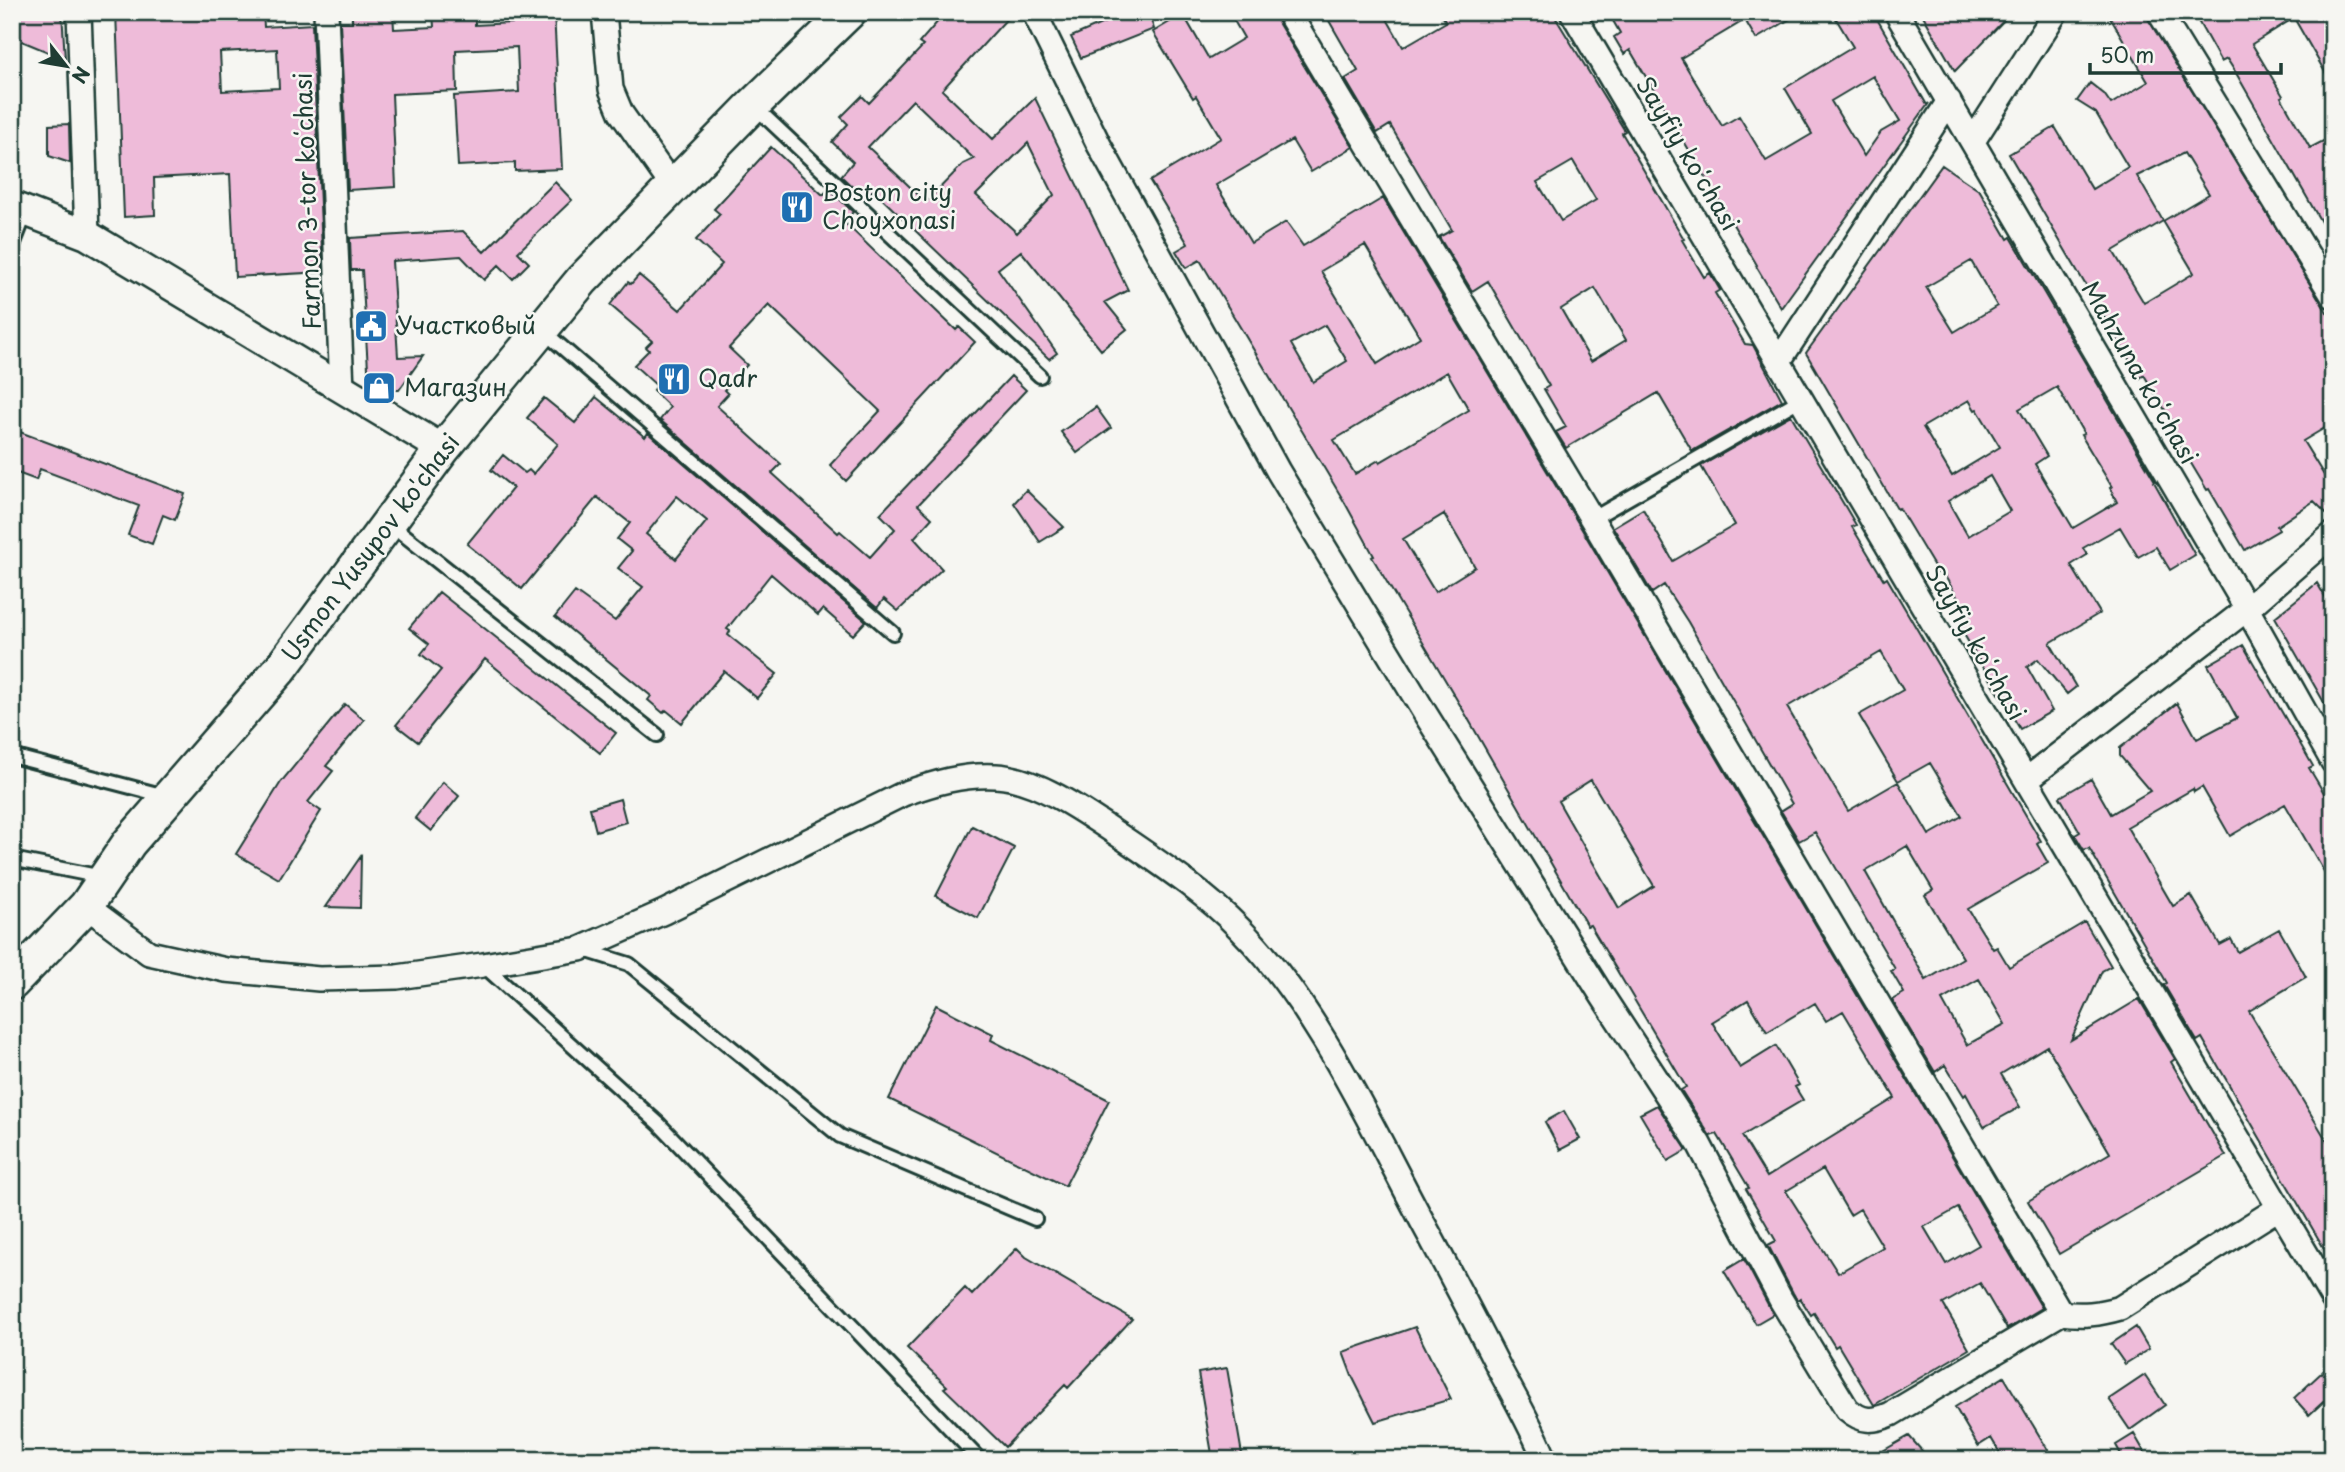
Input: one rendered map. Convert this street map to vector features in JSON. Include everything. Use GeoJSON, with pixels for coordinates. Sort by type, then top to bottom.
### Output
{"type":"FeatureCollection","features":[{"type":"Feature","properties":{"kind":"main road","name":"Usmon Yusupov ko'chasi"},"geometry":{"type":"LineString","coordinates":[[12,983],[86,906],[129,844],[281,668],[443,449],[582,280],[753,105],[849,12]]}},
{"type":"Feature","properties":{"kind":"street"},"geometry":{"type":"LineString","coordinates":[[79,12],[87,235]]}},
{"type":"Feature","properties":{"kind":"street","name":"Farmon 3-tor koʻchasi"},"geometry":{"type":"LineString","coordinates":[[326,12],[342,388]]}},
{"type":"Feature","properties":{"kind":"street"},"geometry":{"type":"LineString","coordinates":[[604,12],[611,89],[621,113],[673,187]]}},
{"type":"Feature","properties":{"kind":"street"},"geometry":{"type":"LineString","coordinates":[[1034,12],[1099,145],[1278,471],[1455,762],[1699,1144],[1781,1300],[1847,1409],[1857,1418],[1879,1419],[2061,1313],[2099,1314],[2120,1308],[2277,1209]]}},
{"type":"Feature","properties":{"kind":"street"},"geometry":{"type":"LineString","coordinates":[[1288,12],[1592,519],[2061,1313]]}},
{"type":"Feature","properties":{"kind":"street","name":"Sayfiy koʻchasi"},"geometry":{"type":"LineString","coordinates":[[1572,12],[2277,1209],[2333,1299]]}},
{"type":"Feature","properties":{"kind":"street","name":"Mahzuna koʻchasi"},"geometry":{"type":"LineString","coordinates":[[1896,12],[2247,609],[2333,762]]}},
{"type":"Feature","properties":{"kind":"street"},"geometry":{"type":"LineString","coordinates":[[1973,141],[2056,12]]}},
{"type":"Feature","properties":{"kind":"street"},"geometry":{"type":"LineString","coordinates":[[2160,12],[2333,296]]}},
{"type":"Feature","properties":{"kind":"street"},"geometry":{"type":"LineString","coordinates":[[1779,361],[1949,100]]}},
{"type":"Feature","properties":{"kind":"street"},"geometry":{"type":"LineString","coordinates":[[19,209],[87,235],[443,449]]}},
{"type":"Feature","properties":{"kind":"street"},"geometry":{"type":"LineString","coordinates":[[2026,780],[2247,609],[2333,534]]}},
{"type":"Feature","properties":{"kind":"street"},"geometry":{"type":"LineString","coordinates":[[86,906],[149,953],[226,970],[319,979],[384,977],[483,965],[580,949],[664,912],[903,794],[940,781],[1000,776],[1054,795],[1172,871],[1239,928],[1271,963],[1333,1056],[1452,1277],[1545,1460]]}},
{"type":"Feature","properties":{"kind":"lane"},"geometry":{"type":"LineString","coordinates":[[753,105],[1040,376]]}},
{"type":"Feature","properties":{"kind":"lane"},"geometry":{"type":"LineString","coordinates":[[12,248],[19,209]]}},
{"type":"Feature","properties":{"kind":"lane"},"geometry":{"type":"LineString","coordinates":[[541,330],[893,633]]}},
{"type":"Feature","properties":{"kind":"lane"},"geometry":{"type":"LineString","coordinates":[[1592,519],[1801,399]]}},
{"type":"Feature","properties":{"kind":"lane"},"geometry":{"type":"LineString","coordinates":[[389,523],[657,735]]}},
{"type":"Feature","properties":{"kind":"lane"},"geometry":{"type":"LineString","coordinates":[[12,756],[169,797]]}},
{"type":"Feature","properties":{"kind":"lane"},"geometry":{"type":"LineString","coordinates":[[12,859],[105,878]]}},
{"type":"Feature","properties":{"kind":"lane"},"geometry":{"type":"LineString","coordinates":[[580,949],[629,964],[840,1136],[1035,1219]]}},
{"type":"Feature","properties":{"kind":"lane"},"geometry":{"type":"LineString","coordinates":[[483,965],[659,1124],[980,1460]]}},
{"type":"Feature","properties":{"kind":"building"},"geometry":{"type":"Polygon","coordinates":[[[12,12],[62,12],[65,59],[12,37],[12,12]]]}},
{"type":"Feature","properties":{"kind":"building"},"geometry":{"type":"Polygon","coordinates":[[[116,12],[263,12],[264,27],[312,24],[323,272],[235,277],[230,174],[154,178],[155,215],[124,217],[116,12]],[[277,49],[220,52],[222,91],[279,88],[277,49]]]}},
{"type":"Feature","properties":{"kind":"building"},"geometry":{"type":"Polygon","coordinates":[[[352,12],[393,12],[394,29],[434,27],[433,12],[475,12],[475,25],[531,22],[531,12],[554,12],[562,169],[515,171],[515,163],[458,166],[454,96],[519,92],[517,47],[456,50],[457,91],[392,94],[396,187],[348,190],[340,22],[352,22],[352,12]]]}},
{"type":"Feature","properties":{"kind":"building"},"geometry":{"type":"Polygon","coordinates":[[[946,12],[1013,12],[942,90],[993,139],[1035,98],[1128,290],[1105,302],[1127,329],[1101,350],[1021,251],[998,269],[1057,353],[1049,359],[873,190],[865,199],[841,176],[853,162],[832,142],[848,124],[841,117],[862,96],[869,103],[923,46],[919,43],[946,12]],[[913,100],[868,147],[926,202],[963,164],[974,159],[913,100]],[[1028,143],[976,195],[1017,233],[1054,195],[1028,143]]]}},
{"type":"Feature","properties":{"kind":"building"},"geometry":{"type":"Polygon","coordinates":[[[1129,12],[1148,12],[1154,29],[1081,58],[1071,37],[1129,12]]]}},
{"type":"Feature","properties":{"kind":"building"},"geometry":{"type":"Polygon","coordinates":[[[1229,12],[1274,12],[1353,147],[1311,172],[1292,140],[1216,185],[1251,243],[1286,222],[1303,246],[1383,198],[2042,1308],[2007,1329],[1980,1283],[1943,1304],[1969,1349],[1874,1405],[1838,1345],[1835,1347],[1814,1313],[1811,1315],[1800,1298],[1797,1300],[1768,1245],[1776,1241],[1746,1189],[1749,1188],[1717,1134],[1710,1136],[1681,1090],[1686,1087],[1590,925],[1587,926],[1372,557],[1374,556],[1345,503],[1200,260],[1186,268],[1176,251],[1188,244],[1150,181],[1221,138],[1153,32],[1183,14],[1209,59],[1244,38],[1229,12]],[[1365,245],[1321,271],[1377,364],[1420,337],[1365,245]],[[1325,325],[1291,344],[1313,382],[1347,361],[1325,325]],[[1447,372],[1334,440],[1355,474],[1469,410],[1447,372]],[[1444,514],[1403,539],[1435,592],[1475,567],[1444,514]],[[1591,780],[1558,801],[1619,908],[1654,886],[1591,780]],[[1748,1000],[1712,1022],[1740,1068],[1776,1046],[1799,1085],[1795,1087],[1803,1100],[1742,1136],[1767,1177],[1895,1098],[1843,1011],[1826,1021],[1815,1003],[1767,1032],[1748,1000]],[[1823,1169],[1786,1191],[1838,1273],[1883,1247],[1860,1209],[1850,1215],[1823,1169]],[[1958,1208],[1924,1227],[1946,1264],[1979,1245],[1958,1208]]]}},
{"type":"Feature","properties":{"kind":"building"},"geometry":{"type":"Polygon","coordinates":[[[1324,12],[1383,12],[1403,47],[1446,22],[1440,12],[1552,12],[1625,131],[1622,133],[1684,239],[1682,240],[1704,277],[1710,273],[1720,290],[1715,293],[1745,344],[1753,345],[1782,400],[1692,451],[1658,393],[1566,448],[1556,432],[1566,427],[1544,389],[1549,386],[1488,281],[1472,291],[1439,237],[1452,230],[1390,125],[1377,133],[1345,79],[1358,71],[1324,12]],[[1573,161],[1537,182],[1561,221],[1596,200],[1573,161]],[[1595,288],[1561,309],[1591,361],[1626,340],[1595,288]]]}},
{"type":"Feature","properties":{"kind":"building"},"geometry":{"type":"Polygon","coordinates":[[[1608,12],[1802,12],[1756,39],[1745,20],[1681,58],[1722,126],[1739,116],[1766,161],[1812,134],[1785,88],[1853,47],[1832,12],[1873,12],[1927,105],[1929,103],[1781,308],[1630,50],[1624,54],[1614,37],[1620,33],[1608,12]],[[1873,76],[1831,101],[1864,156],[1881,132],[1900,121],[1873,76]]]}},
{"type":"Feature","properties":{"kind":"building"},"geometry":{"type":"Polygon","coordinates":[[[1921,12],[2012,12],[1955,71],[1921,12]]]}},
{"type":"Feature","properties":{"kind":"building"},"geometry":{"type":"Polygon","coordinates":[[[2107,12],[2144,12],[2333,322],[2333,423],[2303,441],[2333,490],[2333,520],[2314,501],[2277,526],[2279,530],[2245,550],[2171,430],[2175,427],[2144,375],[2140,378],[2009,154],[2055,127],[2092,189],[2128,167],[2096,113],[2077,101],[2090,83],[2104,94],[2111,104],[2148,82],[2107,12]],[[2184,153],[2137,176],[2163,221],[2209,194],[2184,153]],[[2163,221],[2113,251],[2144,303],[2194,273],[2163,221]]]}},
{"type":"Feature","properties":{"kind":"building"},"geometry":{"type":"Polygon","coordinates":[[[2193,12],[2333,12],[2333,86],[2294,18],[2252,44],[2310,148],[2333,136],[2333,243],[2236,73],[2227,59],[2221,62],[2193,12]]]}},
{"type":"Feature","properties":{"kind":"building"},"geometry":{"type":"Polygon","coordinates":[[[69,124],[70,163],[49,156],[49,125],[69,124]]]}},
{"type":"Feature","properties":{"kind":"building"},"geometry":{"type":"Polygon","coordinates":[[[771,147],[823,195],[829,189],[853,212],[844,222],[956,330],[959,327],[975,342],[846,481],[830,465],[880,411],[769,305],[729,348],[747,365],[724,390],[728,394],[717,406],[781,464],[772,473],[838,533],[840,531],[870,557],[895,529],[880,514],[1011,376],[1026,390],[918,505],[932,518],[914,538],[942,569],[898,611],[884,599],[877,608],[660,420],[670,407],[653,391],[657,386],[634,365],[649,350],[646,347],[652,341],[610,305],[628,282],[631,284],[639,275],[680,310],[722,264],[696,240],[720,214],[714,209],[771,147]]]}},
{"type":"Feature","properties":{"kind":"building"},"geometry":{"type":"Polygon","coordinates":[[[1942,165],[1980,191],[2008,239],[2011,237],[2155,481],[2195,555],[2170,570],[2156,547],[2138,557],[2120,527],[2083,548],[2087,555],[2071,565],[2100,613],[2050,643],[2076,687],[2067,694],[2038,659],[2027,667],[2052,711],[2020,729],[1959,626],[1970,619],[1942,571],[1938,573],[1899,508],[1897,509],[1806,353],[1942,165]],[[1971,261],[1926,287],[1954,332],[1997,306],[1971,261]],[[2057,387],[2019,409],[2047,456],[2035,464],[2073,528],[2117,502],[2110,488],[2112,487],[2081,435],[2084,434],[2057,387]],[[1969,400],[1923,427],[1952,476],[2000,447],[1969,400]],[[1990,476],[1948,501],[1968,536],[2010,511],[1990,476]]]}},
{"type":"Feature","properties":{"kind":"building"},"geometry":{"type":"Polygon","coordinates":[[[555,182],[572,200],[518,252],[529,263],[513,279],[499,265],[484,280],[461,256],[392,261],[398,357],[423,356],[399,390],[378,390],[369,385],[362,270],[351,270],[350,238],[463,231],[484,252],[555,182]]]}},
{"type":"Feature","properties":{"kind":"building"},"geometry":{"type":"Polygon","coordinates":[[[596,397],[645,437],[648,433],[866,621],[853,635],[823,609],[818,615],[771,574],[727,629],[730,631],[728,635],[777,674],[757,698],[724,671],[682,723],[666,710],[663,713],[648,700],[651,696],[555,617],[575,592],[615,621],[643,587],[618,568],[632,551],[617,539],[630,523],[597,497],[522,589],[467,544],[513,488],[491,470],[503,455],[525,473],[529,470],[533,474],[558,444],[527,418],[544,398],[575,423],[596,397]],[[677,496],[646,534],[676,559],[707,521],[677,496]]]}},
{"type":"Feature","properties":{"kind":"building"},"geometry":{"type":"Polygon","coordinates":[[[1096,407],[1111,428],[1077,453],[1061,432],[1096,407]]]}},
{"type":"Feature","properties":{"kind":"building"},"geometry":{"type":"Polygon","coordinates":[[[1791,415],[1856,525],[1852,527],[1884,580],[1887,578],[2041,841],[2037,844],[2048,863],[1968,909],[1993,949],[1997,947],[2009,967],[2085,922],[2111,966],[2102,971],[2071,1040],[2139,999],[2175,1059],[2171,1062],[2226,1156],[2059,1254],[2028,1201],[2110,1153],[2047,1046],[2001,1074],[2020,1107],[1984,1127],[1966,1094],[1964,1096],[1945,1065],[1935,1072],[1892,1000],[1904,993],[1891,971],[1895,969],[1815,832],[1799,841],[1781,811],[1792,804],[1688,622],[1664,585],[1652,593],[1613,527],[1643,509],[1673,561],[1735,525],[1701,466],[1791,415]],[[1881,652],[1787,707],[1848,811],[1898,782],[1929,835],[1962,816],[1930,763],[1898,781],[1859,715],[1903,690],[1881,652]],[[1907,846],[1865,871],[1926,980],[1963,958],[1925,895],[1933,890],[1907,846]],[[1979,979],[1942,1000],[1967,1045],[2005,1024],[1979,979]]]}},
{"type":"Feature","properties":{"kind":"building"},"geometry":{"type":"Polygon","coordinates":[[[12,429],[185,494],[175,520],[163,515],[152,544],[128,535],[139,506],[40,469],[36,480],[12,471],[12,429]]]}},
{"type":"Feature","properties":{"kind":"building"},"geometry":{"type":"Polygon","coordinates":[[[1026,490],[1064,527],[1040,542],[1014,503],[1026,490]]]}},
{"type":"Feature","properties":{"kind":"building"},"geometry":{"type":"Polygon","coordinates":[[[2317,583],[2333,610],[2333,718],[2275,617],[2317,583]]]}},
{"type":"Feature","properties":{"kind":"building"},"geometry":{"type":"Polygon","coordinates":[[[439,592],[616,733],[600,753],[485,659],[418,742],[396,725],[441,670],[421,654],[429,644],[409,628],[439,592]]]}},
{"type":"Feature","properties":{"kind":"building"},"geometry":{"type":"Polygon","coordinates":[[[2243,645],[2313,766],[2309,768],[2333,808],[2333,887],[2285,804],[2230,836],[2202,787],[2194,792],[2193,789],[2127,827],[2173,906],[2191,895],[2220,945],[2231,939],[2238,952],[2279,929],[2306,977],[2249,1011],[2333,1151],[2333,1264],[2202,1038],[2197,1041],[2164,985],[2167,983],[2089,848],[2084,850],[2075,835],[2080,832],[2060,797],[2091,779],[2111,814],[2150,791],[2120,756],[2120,748],[2177,703],[2197,739],[2237,718],[2208,665],[2243,645]]]}},
{"type":"Feature","properties":{"kind":"building"},"geometry":{"type":"Polygon","coordinates":[[[345,704],[364,720],[326,766],[333,771],[308,802],[321,811],[279,879],[236,854],[281,782],[345,704]]]}},
{"type":"Feature","properties":{"kind":"building"},"geometry":{"type":"Polygon","coordinates":[[[443,782],[459,796],[431,831],[415,818],[443,782]]]}},
{"type":"Feature","properties":{"kind":"building"},"geometry":{"type":"Polygon","coordinates":[[[620,799],[626,822],[596,831],[590,808],[620,799]]]}},
{"type":"Feature","properties":{"kind":"building"},"geometry":{"type":"Polygon","coordinates":[[[972,826],[1014,848],[978,918],[936,896],[972,826]]]}},
{"type":"Feature","properties":{"kind":"building"},"geometry":{"type":"Polygon","coordinates":[[[361,856],[360,908],[326,907],[361,856]]]}},
{"type":"Feature","properties":{"kind":"building"},"geometry":{"type":"Polygon","coordinates":[[[936,1005],[993,1034],[991,1040],[1109,1100],[1065,1186],[889,1099],[936,1005]]]}},
{"type":"Feature","properties":{"kind":"building"},"geometry":{"type":"Polygon","coordinates":[[[1657,1105],[1687,1150],[1668,1161],[1640,1114],[1657,1105]]]}},
{"type":"Feature","properties":{"kind":"building"},"geometry":{"type":"Polygon","coordinates":[[[1564,1111],[1580,1139],[1560,1150],[1545,1122],[1564,1111]]]}},
{"type":"Feature","properties":{"kind":"building"},"geometry":{"type":"Polygon","coordinates":[[[1017,1248],[1026,1257],[1132,1319],[1068,1388],[1065,1385],[1005,1447],[907,1348],[965,1288],[972,1295],[1017,1248]]]}},
{"type":"Feature","properties":{"kind":"building"},"geometry":{"type":"Polygon","coordinates":[[[1744,1259],[1773,1314],[1756,1324],[1724,1271],[1744,1259]]]}},
{"type":"Feature","properties":{"kind":"building"},"geometry":{"type":"Polygon","coordinates":[[[1415,1327],[1451,1399],[1375,1422],[1343,1352],[1415,1327]]]}},
{"type":"Feature","properties":{"kind":"building"},"geometry":{"type":"Polygon","coordinates":[[[2136,1327],[2149,1349],[2125,1364],[2111,1344],[2136,1327]]]}},
{"type":"Feature","properties":{"kind":"building"},"geometry":{"type":"Polygon","coordinates":[[[2333,1362],[2333,1393],[2309,1415],[2294,1398],[2333,1362]]]}},
{"type":"Feature","properties":{"kind":"building"},"geometry":{"type":"Polygon","coordinates":[[[1227,1368],[1243,1460],[1213,1460],[1198,1373],[1227,1368]]]}},
{"type":"Feature","properties":{"kind":"building"},"geometry":{"type":"Polygon","coordinates":[[[2145,1375],[2165,1405],[2130,1430],[2109,1399],[2145,1375]]]}},
{"type":"Feature","properties":{"kind":"building"},"geometry":{"type":"Polygon","coordinates":[[[2004,1377],[2054,1460],[2004,1460],[1991,1438],[1978,1446],[1955,1407],[2004,1377]]]}},
{"type":"Feature","properties":{"kind":"building"},"geometry":{"type":"Polygon","coordinates":[[[2134,1434],[2145,1453],[2135,1460],[2124,1460],[2116,1445],[2134,1434]]]}},
{"type":"Feature","properties":{"kind":"building"},"geometry":{"type":"Polygon","coordinates":[[[1909,1436],[1930,1460],[1867,1460],[1909,1436]]]}},
{"type":"Feature","properties":{"kind":"place","name":"Boston city Choyxonasi"},"geometry":{"type":"Point","coordinates":[797,207]}},
{"type":"Feature","properties":{"kind":"place","name":"Участковый"},"geometry":{"type":"Point","coordinates":[371,326]}},
{"type":"Feature","properties":{"kind":"place","name":"Qadr"},"geometry":{"type":"Point","coordinates":[674,379]}},
{"type":"Feature","properties":{"kind":"place","name":"Магазин"},"geometry":{"type":"Point","coordinates":[379,388]}}]}
